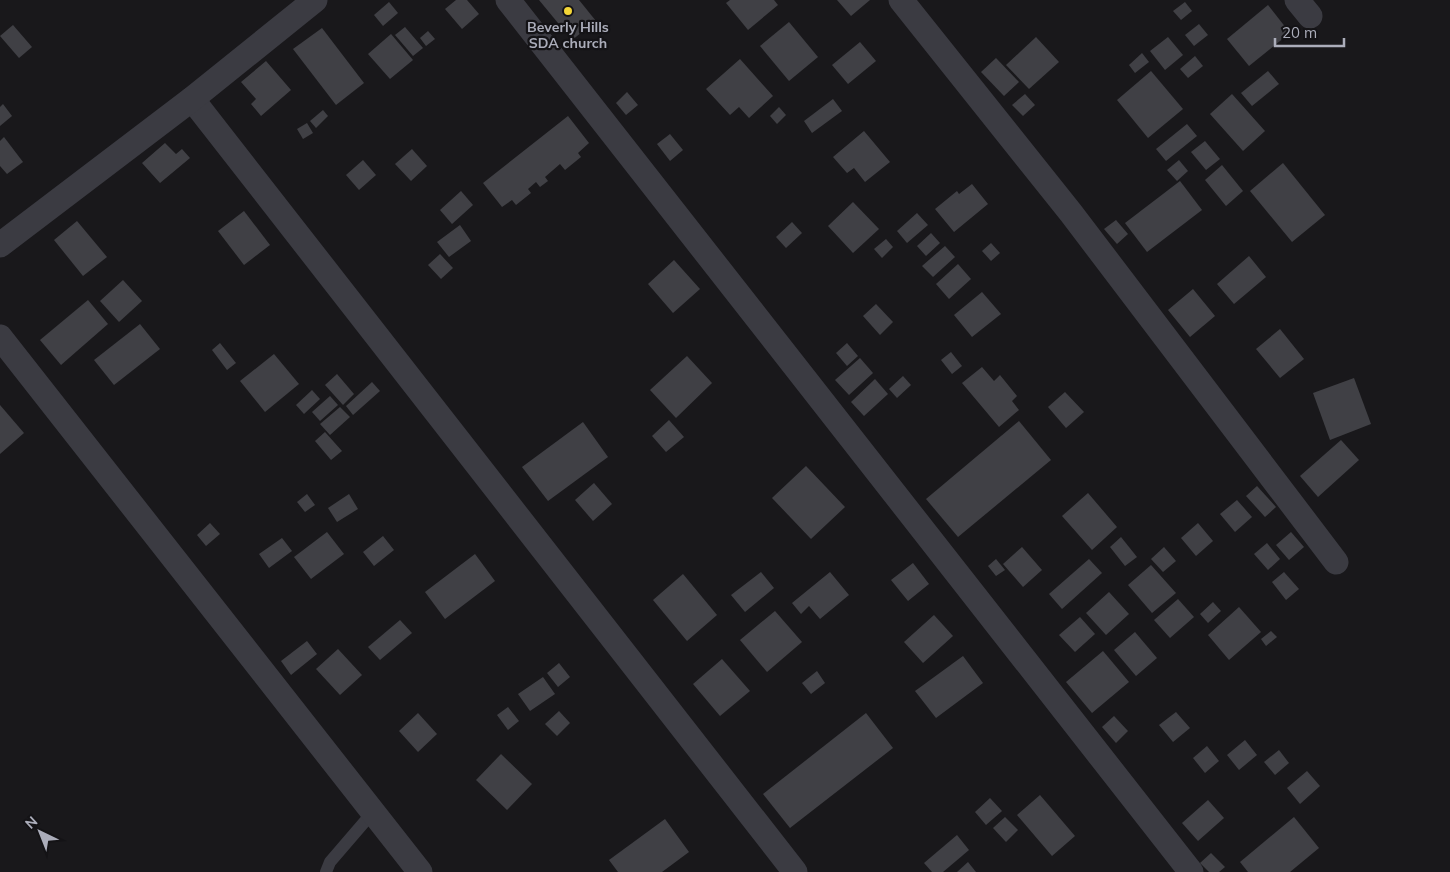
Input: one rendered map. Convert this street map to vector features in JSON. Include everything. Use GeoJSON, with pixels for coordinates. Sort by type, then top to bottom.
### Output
{"type":"FeatureCollection","features":[{"type":"Feature","properties":{"kind":"street"},"geometry":{"type":"LineString","coordinates":[[0,245],[192,100],[316,0]]}},
{"type":"Feature","properties":{"kind":"street"},"geometry":{"type":"LineString","coordinates":[[508,0],[1191,872]]}},
{"type":"Feature","properties":{"kind":"street"},"geometry":{"type":"LineString","coordinates":[[901,0],[1071,213],[1336,562]]}},
{"type":"Feature","properties":{"kind":"street"},"geometry":{"type":"LineString","coordinates":[[192,100],[795,872]]}},
{"type":"Feature","properties":{"kind":"street"},"geometry":{"type":"LineString","coordinates":[[0,337],[420,872]]}},
{"type":"Feature","properties":{"kind":"lane"},"geometry":{"type":"LineString","coordinates":[[326,872],[330,862],[373,812]]}},
{"type":"Feature","properties":{"kind":"building"},"geometry":{"type":"Polygon","coordinates":[[[456,0],[467,0],[479,14],[462,29],[445,9],[456,0]]]}},
{"type":"Feature","properties":{"kind":"building","name":"Beverly Hills SDA church"},"geometry":{"type":"Polygon","coordinates":[[[539,0],[579,0],[596,21],[572,40],[539,0]]]}},
{"type":"Feature","properties":{"kind":"building"},"geometry":{"type":"Polygon","coordinates":[[[730,0],[774,0],[778,5],[748,30],[726,3],[730,0]]]}},
{"type":"Feature","properties":{"kind":"building"},"geometry":{"type":"Polygon","coordinates":[[[837,0],[870,0],[851,16],[837,0]]]}},
{"type":"Feature","properties":{"kind":"building"},"geometry":{"type":"Polygon","coordinates":[[[389,2],[398,13],[383,26],[374,15],[389,2]]]}},
{"type":"Feature","properties":{"kind":"building"},"geometry":{"type":"Polygon","coordinates":[[[1185,2],[1192,11],[1181,20],[1173,11],[1185,2]]]}},
{"type":"Feature","properties":{"kind":"building"},"geometry":{"type":"Polygon","coordinates":[[[1268,5],[1290,33],[1249,66],[1227,39],[1268,5]]]}},
{"type":"Feature","properties":{"kind":"building"},"geometry":{"type":"Polygon","coordinates":[[[789,22],[818,57],[789,81],[760,46],[789,22]]]}},
{"type":"Feature","properties":{"kind":"building"},"geometry":{"type":"Polygon","coordinates":[[[1199,24],[1208,35],[1194,46],[1185,35],[1199,24]]]}},
{"type":"Feature","properties":{"kind":"building"},"geometry":{"type":"Polygon","coordinates":[[[13,25],[32,47],[19,58],[0,36],[13,25]]]}},
{"type":"Feature","properties":{"kind":"building"},"geometry":{"type":"Polygon","coordinates":[[[405,27],[423,48],[413,56],[395,35],[405,27]]]}},
{"type":"Feature","properties":{"kind":"building"},"geometry":{"type":"Polygon","coordinates":[[[322,28],[364,83],[336,105],[293,49],[322,28]]]}},
{"type":"Feature","properties":{"kind":"building"},"geometry":{"type":"Polygon","coordinates":[[[428,31],[435,39],[426,46],[420,38],[428,31]]]}},
{"type":"Feature","properties":{"kind":"building"},"geometry":{"type":"Polygon","coordinates":[[[391,34],[413,60],[390,79],[368,54],[391,34]]]}},
{"type":"Feature","properties":{"kind":"building"},"geometry":{"type":"Polygon","coordinates":[[[1036,37],[1059,62],[1029,89],[1006,65],[1036,37]]]}},
{"type":"Feature","properties":{"kind":"building"},"geometry":{"type":"Polygon","coordinates":[[[1168,37],[1183,55],[1165,70],[1150,51],[1168,37]]]}},
{"type":"Feature","properties":{"kind":"building"},"geometry":{"type":"Polygon","coordinates":[[[860,42],[876,61],[848,84],[832,65],[860,42]]]}},
{"type":"Feature","properties":{"kind":"building"},"geometry":{"type":"Polygon","coordinates":[[[1142,53],[1149,62],[1135,73],[1129,65],[1142,53]]]}},
{"type":"Feature","properties":{"kind":"building"},"geometry":{"type":"Polygon","coordinates":[[[1195,56],[1203,66],[1188,78],[1180,69],[1195,56]]]}},
{"type":"Feature","properties":{"kind":"building"},"geometry":{"type":"Polygon","coordinates":[[[996,58],[1019,82],[1004,96],[981,72],[996,58]]]}},
{"type":"Feature","properties":{"kind":"building"},"geometry":{"type":"Polygon","coordinates":[[[740,59],[773,96],[749,118],[739,107],[730,115],[706,89],[740,59]]]}},
{"type":"Feature","properties":{"kind":"building"},"geometry":{"type":"Polygon","coordinates":[[[266,61],[291,90],[261,116],[251,104],[256,99],[241,82],[266,61]]]}},
{"type":"Feature","properties":{"kind":"building"},"geometry":{"type":"Polygon","coordinates":[[[1151,71],[1183,109],[1148,138],[1117,100],[1151,71]]]}},
{"type":"Feature","properties":{"kind":"building"},"geometry":{"type":"Polygon","coordinates":[[[1268,71],[1279,84],[1252,106],[1241,93],[1268,71]]]}},
{"type":"Feature","properties":{"kind":"building"},"geometry":{"type":"Polygon","coordinates":[[[627,92],[638,105],[626,115],[616,103],[627,92]]]}},
{"type":"Feature","properties":{"kind":"building"},"geometry":{"type":"Polygon","coordinates":[[[1025,94],[1035,105],[1023,116],[1012,105],[1025,94]]]}},
{"type":"Feature","properties":{"kind":"building"},"geometry":{"type":"Polygon","coordinates":[[[1232,94],[1265,131],[1243,151],[1210,114],[1232,94]]]}},
{"type":"Feature","properties":{"kind":"building"},"geometry":{"type":"Polygon","coordinates":[[[833,99],[842,111],[812,133],[804,121],[833,99]]]}},
{"type":"Feature","properties":{"kind":"building"},"geometry":{"type":"Polygon","coordinates":[[[3,104],[12,116],[0,126],[0,107],[3,104]]]}},
{"type":"Feature","properties":{"kind":"building"},"geometry":{"type":"Polygon","coordinates":[[[779,107],[786,115],[777,124],[770,116],[779,107]]]}},
{"type":"Feature","properties":{"kind":"building"},"geometry":{"type":"Polygon","coordinates":[[[323,110],[328,116],[316,128],[310,121],[323,110]]]}},
{"type":"Feature","properties":{"kind":"building"},"geometry":{"type":"Polygon","coordinates":[[[568,116],[589,143],[578,153],[581,157],[565,170],[560,164],[545,177],[548,181],[540,187],[536,182],[528,189],[531,193],[516,205],[512,200],[502,207],[483,183],[568,116]]]}},
{"type":"Feature","properties":{"kind":"building"},"geometry":{"type":"Polygon","coordinates":[[[307,123],[313,133],[303,139],[297,129],[307,123]]]}},
{"type":"Feature","properties":{"kind":"building"},"geometry":{"type":"Polygon","coordinates":[[[1187,124],[1197,136],[1166,161],[1156,149],[1187,124]]]}},
{"type":"Feature","properties":{"kind":"building"},"geometry":{"type":"Polygon","coordinates":[[[864,131],[890,162],[865,182],[854,168],[847,173],[833,157],[864,131]]]}},
{"type":"Feature","properties":{"kind":"building"},"geometry":{"type":"Polygon","coordinates":[[[670,134],[683,150],[670,161],[657,144],[670,134]]]}},
{"type":"Feature","properties":{"kind":"building"},"geometry":{"type":"Polygon","coordinates":[[[4,137],[23,162],[7,174],[0,166],[0,141],[4,137]]]}},
{"type":"Feature","properties":{"kind":"building"},"geometry":{"type":"Polygon","coordinates":[[[1205,141],[1220,159],[1206,170],[1191,152],[1205,141]]]}},
{"type":"Feature","properties":{"kind":"building"},"geometry":{"type":"Polygon","coordinates":[[[165,143],[176,154],[182,149],[190,158],[160,183],[142,163],[165,143]]]}},
{"type":"Feature","properties":{"kind":"building"},"geometry":{"type":"Polygon","coordinates":[[[412,149],[427,166],[411,181],[395,164],[412,149]]]}},
{"type":"Feature","properties":{"kind":"building"},"geometry":{"type":"Polygon","coordinates":[[[363,160],[376,175],[359,190],[346,175],[363,160]]]}},
{"type":"Feature","properties":{"kind":"building"},"geometry":{"type":"Polygon","coordinates":[[[1179,160],[1188,171],[1177,181],[1167,170],[1179,160]]]}},
{"type":"Feature","properties":{"kind":"building"},"geometry":{"type":"Polygon","coordinates":[[[1283,163],[1325,215],[1292,242],[1250,191],[1283,163]]]}},
{"type":"Feature","properties":{"kind":"building"},"geometry":{"type":"Polygon","coordinates":[[[1222,165],[1243,191],[1226,206],[1205,180],[1222,165]]]}},
{"type":"Feature","properties":{"kind":"building"},"geometry":{"type":"Polygon","coordinates":[[[1180,181],[1202,210],[1147,252],[1125,223],[1180,181]]]}},
{"type":"Feature","properties":{"kind":"building"},"geometry":{"type":"Polygon","coordinates":[[[972,184],[988,204],[954,232],[935,209],[957,191],[959,194],[972,184]]]}},
{"type":"Feature","properties":{"kind":"building"},"geometry":{"type":"Polygon","coordinates":[[[461,191],[473,205],[452,224],[440,210],[461,191]]]}},
{"type":"Feature","properties":{"kind":"building"},"geometry":{"type":"Polygon","coordinates":[[[853,202],[879,229],[853,253],[828,226],[853,202]]]}},
{"type":"Feature","properties":{"kind":"building"},"geometry":{"type":"Polygon","coordinates":[[[244,211],[270,245],[244,265],[218,231],[244,211]]]}},
{"type":"Feature","properties":{"kind":"building"},"geometry":{"type":"Polygon","coordinates":[[[917,213],[928,225],[907,243],[897,231],[917,213]]]}},
{"type":"Feature","properties":{"kind":"building"},"geometry":{"type":"Polygon","coordinates":[[[1116,220],[1128,234],[1117,244],[1104,229],[1116,220]]]}},
{"type":"Feature","properties":{"kind":"building"},"geometry":{"type":"Polygon","coordinates":[[[77,221],[107,257],[83,276],[54,240],[77,221]]]}},
{"type":"Feature","properties":{"kind":"building"},"geometry":{"type":"Polygon","coordinates":[[[792,222],[802,233],[786,248],[776,237],[792,222]]]}},
{"type":"Feature","properties":{"kind":"building"},"geometry":{"type":"Polygon","coordinates":[[[460,225],[471,241],[449,257],[437,242],[460,225]]]}},
{"type":"Feature","properties":{"kind":"building"},"geometry":{"type":"Polygon","coordinates":[[[931,233],[940,243],[926,256],[917,246],[931,233]]]}},
{"type":"Feature","properties":{"kind":"building"},"geometry":{"type":"Polygon","coordinates":[[[886,239],[893,247],[882,258],[874,249],[886,239]]]}},
{"type":"Feature","properties":{"kind":"building"},"geometry":{"type":"Polygon","coordinates":[[[991,243],[1000,253],[991,261],[982,251],[991,243]]]}},
{"type":"Feature","properties":{"kind":"building"},"geometry":{"type":"Polygon","coordinates":[[[945,246],[955,257],[933,277],[922,266],[945,246]]]}},
{"type":"Feature","properties":{"kind":"building"},"geometry":{"type":"Polygon","coordinates":[[[440,254],[453,268],[441,279],[428,265],[440,254]]]}},
{"type":"Feature","properties":{"kind":"building"},"geometry":{"type":"Polygon","coordinates":[[[1249,256],[1266,277],[1234,304],[1217,284],[1249,256]]]}},
{"type":"Feature","properties":{"kind":"building"},"geometry":{"type":"Polygon","coordinates":[[[674,260],[700,289],[673,313],[648,284],[674,260]]]}},
{"type":"Feature","properties":{"kind":"building"},"geometry":{"type":"Polygon","coordinates":[[[958,264],[971,279],[949,299],[936,284],[958,264]]]}},
{"type":"Feature","properties":{"kind":"building"},"geometry":{"type":"Polygon","coordinates":[[[123,280],[142,301],[119,322],[100,301],[123,280]]]}},
{"type":"Feature","properties":{"kind":"building"},"geometry":{"type":"Polygon","coordinates":[[[1193,289],[1215,316],[1190,337],[1168,310],[1193,289]]]}},
{"type":"Feature","properties":{"kind":"building"},"geometry":{"type":"Polygon","coordinates":[[[982,292],[1001,314],[972,337],[954,315],[982,292]]]}},
{"type":"Feature","properties":{"kind":"building"},"geometry":{"type":"Polygon","coordinates":[[[88,300],[108,324],[61,365],[40,340],[88,300]]]}},
{"type":"Feature","properties":{"kind":"building"},"geometry":{"type":"Polygon","coordinates":[[[876,304],[893,322],[880,335],[863,316],[876,304]]]}},
{"type":"Feature","properties":{"kind":"building"},"geometry":{"type":"Polygon","coordinates":[[[140,324],[160,349],[114,385],[94,360],[140,324]]]}},
{"type":"Feature","properties":{"kind":"building"},"geometry":{"type":"Polygon","coordinates":[[[1280,329],[1304,359],[1280,378],[1256,349],[1280,329]]]}},
{"type":"Feature","properties":{"kind":"building"},"geometry":{"type":"Polygon","coordinates":[[[220,343],[236,363],[227,370],[212,350],[220,343]]]}},
{"type":"Feature","properties":{"kind":"building"},"geometry":{"type":"Polygon","coordinates":[[[847,343],[858,356],[847,366],[836,353],[847,343]]]}},
{"type":"Feature","properties":{"kind":"building"},"geometry":{"type":"Polygon","coordinates":[[[951,352],[962,366],[952,374],[941,360],[951,352]]]}},
{"type":"Feature","properties":{"kind":"building"},"geometry":{"type":"Polygon","coordinates":[[[274,354],[299,384],[265,412],[240,381],[274,354]]]}},
{"type":"Feature","properties":{"kind":"building"},"geometry":{"type":"Polygon","coordinates":[[[687,356],[712,383],[676,418],[650,390],[687,356]]]}},
{"type":"Feature","properties":{"kind":"building"},"geometry":{"type":"Polygon","coordinates":[[[860,358],[873,373],[849,395],[835,380],[860,358]]]}},
{"type":"Feature","properties":{"kind":"building"},"geometry":{"type":"Polygon","coordinates":[[[982,367],[994,381],[1000,375],[1017,396],[1012,401],[1019,410],[999,427],[962,383],[982,367]]]}},
{"type":"Feature","properties":{"kind":"building"},"geometry":{"type":"Polygon","coordinates":[[[337,374],[354,394],[343,405],[325,385],[337,374]]]}},
{"type":"Feature","properties":{"kind":"building"},"geometry":{"type":"Polygon","coordinates":[[[903,376],[911,385],[897,398],[889,389],[903,376]]]}},
{"type":"Feature","properties":{"kind":"building"},"geometry":{"type":"Polygon","coordinates":[[[1354,378],[1371,424],[1330,440],[1313,393],[1354,378]]]}},
{"type":"Feature","properties":{"kind":"building"},"geometry":{"type":"Polygon","coordinates":[[[875,379],[888,394],[864,416],[851,402],[875,379]]]}},
{"type":"Feature","properties":{"kind":"building"},"geometry":{"type":"Polygon","coordinates":[[[372,382],[380,391],[353,415],[346,406],[372,382]]]}},
{"type":"Feature","properties":{"kind":"building"},"geometry":{"type":"Polygon","coordinates":[[[312,390],[320,399],[304,414],[296,405],[312,390]]]}},
{"type":"Feature","properties":{"kind":"building"},"geometry":{"type":"Polygon","coordinates":[[[1065,392],[1084,412],[1066,428],[1048,407],[1065,392]]]}},
{"type":"Feature","properties":{"kind":"building"},"geometry":{"type":"Polygon","coordinates":[[[330,396],[338,405],[320,421],[312,412],[330,396]]]}},
{"type":"Feature","properties":{"kind":"building"},"geometry":{"type":"Polygon","coordinates":[[[0,405],[24,433],[0,454],[0,405]]]}},
{"type":"Feature","properties":{"kind":"building"},"geometry":{"type":"Polygon","coordinates":[[[340,407],[350,417],[330,435],[320,424],[340,407]]]}},
{"type":"Feature","properties":{"kind":"building"},"geometry":{"type":"Polygon","coordinates":[[[669,420],[684,437],[666,452],[652,436],[669,420]]]}},
{"type":"Feature","properties":{"kind":"building"},"geometry":{"type":"Polygon","coordinates":[[[1019,421],[1051,460],[958,537],[926,499],[1019,421]]]}},
{"type":"Feature","properties":{"kind":"building"},"geometry":{"type":"Polygon","coordinates":[[[583,422],[608,457],[548,501],[522,467],[583,422]]]}},
{"type":"Feature","properties":{"kind":"building"},"geometry":{"type":"Polygon","coordinates":[[[325,432],[342,451],[331,460],[315,441],[325,432]]]}},
{"type":"Feature","properties":{"kind":"building"},"geometry":{"type":"Polygon","coordinates":[[[1341,440],[1359,460],[1318,497],[1300,476],[1341,440]]]}},
{"type":"Feature","properties":{"kind":"building"},"geometry":{"type":"Polygon","coordinates":[[[806,466],[845,507],[811,539],[772,498],[806,466]]]}},
{"type":"Feature","properties":{"kind":"building"},"geometry":{"type":"Polygon","coordinates":[[[594,483],[612,504],[593,521],[575,500],[594,483]]]}},
{"type":"Feature","properties":{"kind":"building"},"geometry":{"type":"Polygon","coordinates":[[[1257,486],[1276,507],[1265,517],[1246,496],[1257,486]]]}},
{"type":"Feature","properties":{"kind":"building"},"geometry":{"type":"Polygon","coordinates":[[[1088,493],[1117,527],[1092,550],[1062,516],[1088,493]]]}},
{"type":"Feature","properties":{"kind":"building"},"geometry":{"type":"Polygon","coordinates":[[[307,494],[315,505],[305,512],[297,502],[307,494]]]}},
{"type":"Feature","properties":{"kind":"building"},"geometry":{"type":"Polygon","coordinates":[[[349,494],[358,509],[337,522],[328,508],[349,494]]]}},
{"type":"Feature","properties":{"kind":"building"},"geometry":{"type":"Polygon","coordinates":[[[1237,500],[1252,517],[1235,532],[1220,514],[1237,500]]]}},
{"type":"Feature","properties":{"kind":"building"},"geometry":{"type":"Polygon","coordinates":[[[210,523],[220,534],[206,546],[197,535],[210,523]]]}},
{"type":"Feature","properties":{"kind":"building"},"geometry":{"type":"Polygon","coordinates":[[[1198,523],[1213,541],[1196,556],[1181,538],[1198,523]]]}},
{"type":"Feature","properties":{"kind":"building"},"geometry":{"type":"Polygon","coordinates":[[[327,532],[344,554],[311,579],[294,557],[327,532]]]}},
{"type":"Feature","properties":{"kind":"building"},"geometry":{"type":"Polygon","coordinates":[[[1291,532],[1304,547],[1289,560],[1276,545],[1291,532]]]}},
{"type":"Feature","properties":{"kind":"building"},"geometry":{"type":"Polygon","coordinates":[[[383,536],[394,550],[374,566],[363,552],[383,536]]]}},
{"type":"Feature","properties":{"kind":"building"},"geometry":{"type":"Polygon","coordinates":[[[1121,537],[1137,557],[1125,566],[1110,547],[1121,537]]]}},
{"type":"Feature","properties":{"kind":"building"},"geometry":{"type":"Polygon","coordinates":[[[282,538],[292,551],[269,568],[259,554],[282,538]]]}},
{"type":"Feature","properties":{"kind":"building"},"geometry":{"type":"Polygon","coordinates":[[[1267,543],[1280,559],[1268,570],[1254,554],[1267,543]]]}},
{"type":"Feature","properties":{"kind":"building"},"geometry":{"type":"Polygon","coordinates":[[[1022,547],[1042,570],[1023,587],[1003,564],[1022,547]]]}},
{"type":"Feature","properties":{"kind":"building"},"geometry":{"type":"Polygon","coordinates":[[[1164,547],[1176,561],[1163,572],[1151,559],[1164,547]]]}},
{"type":"Feature","properties":{"kind":"building"},"geometry":{"type":"Polygon","coordinates":[[[475,554],[495,581],[445,619],[425,592],[475,554]]]}},
{"type":"Feature","properties":{"kind":"building"},"geometry":{"type":"Polygon","coordinates":[[[996,559],[1005,570],[996,576],[988,566],[996,559]]]}},
{"type":"Feature","properties":{"kind":"building"},"geometry":{"type":"Polygon","coordinates":[[[1089,559],[1102,573],[1062,609],[1049,594],[1089,559]]]}},
{"type":"Feature","properties":{"kind":"building"},"geometry":{"type":"Polygon","coordinates":[[[913,563],[929,584],[908,601],[891,580],[913,563]]]}},
{"type":"Feature","properties":{"kind":"building"},"geometry":{"type":"Polygon","coordinates":[[[1151,565],[1176,593],[1152,613],[1128,585],[1151,565]]]}},
{"type":"Feature","properties":{"kind":"building"},"geometry":{"type":"Polygon","coordinates":[[[761,572],[774,588],[745,612],[731,595],[761,572]]]}},
{"type":"Feature","properties":{"kind":"building"},"geometry":{"type":"Polygon","coordinates":[[[830,572],[849,595],[820,619],[809,606],[801,614],[792,603],[830,572]]]}},
{"type":"Feature","properties":{"kind":"building"},"geometry":{"type":"Polygon","coordinates":[[[1284,572],[1299,589],[1286,600],[1272,582],[1284,572]]]}},
{"type":"Feature","properties":{"kind":"building"},"geometry":{"type":"Polygon","coordinates":[[[683,574],[717,615],[687,641],[653,600],[683,574]]]}},
{"type":"Feature","properties":{"kind":"building"},"geometry":{"type":"Polygon","coordinates":[[[1109,592],[1129,614],[1106,635],[1086,613],[1109,592]]]}},
{"type":"Feature","properties":{"kind":"building"},"geometry":{"type":"Polygon","coordinates":[[[1178,599],[1194,617],[1170,638],[1154,620],[1178,599]]]}},
{"type":"Feature","properties":{"kind":"building"},"geometry":{"type":"Polygon","coordinates":[[[1213,602],[1221,611],[1208,623],[1200,614],[1213,602]]]}},
{"type":"Feature","properties":{"kind":"building"},"geometry":{"type":"Polygon","coordinates":[[[1239,607],[1261,632],[1229,660],[1208,635],[1239,607]]]}},
{"type":"Feature","properties":{"kind":"building"},"geometry":{"type":"Polygon","coordinates":[[[775,611],[802,642],[767,672],[740,640],[775,611]]]}},
{"type":"Feature","properties":{"kind":"building"},"geometry":{"type":"Polygon","coordinates":[[[934,615],[953,636],[923,663],[904,642],[934,615]]]}},
{"type":"Feature","properties":{"kind":"building"},"geometry":{"type":"Polygon","coordinates":[[[1080,617],[1095,634],[1075,652],[1059,635],[1080,617]]]}},
{"type":"Feature","properties":{"kind":"building"},"geometry":{"type":"Polygon","coordinates":[[[400,620],[412,633],[380,660],[368,647],[400,620]]]}},
{"type":"Feature","properties":{"kind":"building"},"geometry":{"type":"Polygon","coordinates":[[[1271,631],[1277,637],[1266,646],[1261,639],[1271,631]]]}},
{"type":"Feature","properties":{"kind":"building"},"geometry":{"type":"Polygon","coordinates":[[[1135,632],[1157,658],[1136,676],[1114,650],[1135,632]]]}},
{"type":"Feature","properties":{"kind":"building"},"geometry":{"type":"Polygon","coordinates":[[[307,641],[317,654],[291,675],[281,661],[307,641]]]}},
{"type":"Feature","properties":{"kind":"building"},"geometry":{"type":"Polygon","coordinates":[[[338,649],[362,675],[340,695],[316,669],[338,649]]]}},
{"type":"Feature","properties":{"kind":"building"},"geometry":{"type":"Polygon","coordinates":[[[1103,651],[1129,682],[1092,713],[1066,682],[1103,651]]]}},
{"type":"Feature","properties":{"kind":"building"},"geometry":{"type":"Polygon","coordinates":[[[963,656],[983,683],[936,718],[915,691],[963,656]]]}},
{"type":"Feature","properties":{"kind":"building"},"geometry":{"type":"Polygon","coordinates":[[[722,659],[750,691],[720,716],[693,684],[722,659]]]}},
{"type":"Feature","properties":{"kind":"building"},"geometry":{"type":"Polygon","coordinates":[[[559,663],[570,677],[558,687],[547,673],[559,663]]]}},
{"type":"Feature","properties":{"kind":"building"},"geometry":{"type":"Polygon","coordinates":[[[817,671],[825,683],[811,694],[802,683],[817,671]]]}},
{"type":"Feature","properties":{"kind":"building"},"geometry":{"type":"Polygon","coordinates":[[[543,677],[555,694],[530,711],[518,694],[543,677]]]}},
{"type":"Feature","properties":{"kind":"building"},"geometry":{"type":"Polygon","coordinates":[[[508,707],[519,721],[508,730],[497,715],[508,707]]]}},
{"type":"Feature","properties":{"kind":"building"},"geometry":{"type":"Polygon","coordinates":[[[559,711],[570,723],[557,736],[545,724],[559,711]]]}},
{"type":"Feature","properties":{"kind":"building"},"geometry":{"type":"Polygon","coordinates":[[[1176,712],[1190,728],[1173,742],[1159,725],[1176,712]]]}},
{"type":"Feature","properties":{"kind":"building"},"geometry":{"type":"Polygon","coordinates":[[[418,713],[437,734],[418,752],[399,731],[418,713]]]}},
{"type":"Feature","properties":{"kind":"building"},"geometry":{"type":"Polygon","coordinates":[[[866,713],[893,748],[790,828],[763,794],[866,713]]]}},
{"type":"Feature","properties":{"kind":"building"},"geometry":{"type":"Polygon","coordinates":[[[1114,716],[1128,731],[1116,743],[1102,727],[1114,716]]]}},
{"type":"Feature","properties":{"kind":"building"},"geometry":{"type":"Polygon","coordinates":[[[1245,740],[1257,755],[1239,770],[1227,755],[1245,740]]]}},
{"type":"Feature","properties":{"kind":"building"},"geometry":{"type":"Polygon","coordinates":[[[1207,746],[1219,761],[1205,773],[1193,758],[1207,746]]]}},
{"type":"Feature","properties":{"kind":"building"},"geometry":{"type":"Polygon","coordinates":[[[1279,750],[1289,763],[1275,775],[1264,762],[1279,750]]]}},
{"type":"Feature","properties":{"kind":"building"},"geometry":{"type":"Polygon","coordinates":[[[501,754],[532,784],[507,810],[476,780],[501,754]]]}},
{"type":"Feature","properties":{"kind":"building"},"geometry":{"type":"Polygon","coordinates":[[[1307,771],[1320,786],[1300,804],[1287,788],[1307,771]]]}},
{"type":"Feature","properties":{"kind":"building"},"geometry":{"type":"Polygon","coordinates":[[[1040,795],[1075,836],[1052,856],[1017,815],[1040,795]]]}},
{"type":"Feature","properties":{"kind":"building"},"geometry":{"type":"Polygon","coordinates":[[[990,798],[1002,811],[986,825],[975,812],[990,798]]]}},
{"type":"Feature","properties":{"kind":"building"},"geometry":{"type":"Polygon","coordinates":[[[1208,800],[1224,818],[1198,841],[1182,823],[1208,800]]]}},
{"type":"Feature","properties":{"kind":"building"},"geometry":{"type":"Polygon","coordinates":[[[1005,817],[1018,830],[1006,842],[993,828],[1005,817]]]}},
{"type":"Feature","properties":{"kind":"building"},"geometry":{"type":"Polygon","coordinates":[[[1294,817],[1319,848],[1290,872],[1248,872],[1240,862],[1294,817]]]}},
{"type":"Feature","properties":{"kind":"building"},"geometry":{"type":"Polygon","coordinates":[[[665,819],[689,852],[662,872],[618,872],[609,860],[665,819]]]}},
{"type":"Feature","properties":{"kind":"building"},"geometry":{"type":"Polygon","coordinates":[[[957,835],[969,850],[943,872],[932,872],[924,863],[957,835]]]}},
{"type":"Feature","properties":{"kind":"building"},"geometry":{"type":"Polygon","coordinates":[[[1211,853],[1225,867],[1219,872],[1209,872],[1200,863],[1211,853]]]}},
{"type":"Feature","properties":{"kind":"building"},"geometry":{"type":"Polygon","coordinates":[[[968,862],[976,872],[957,872],[968,862]]]}},
{"type":"Feature","properties":{"kind":"place","name":"Beverly Hills SDA church"},"geometry":{"type":"Point","coordinates":[568,11]}}]}
